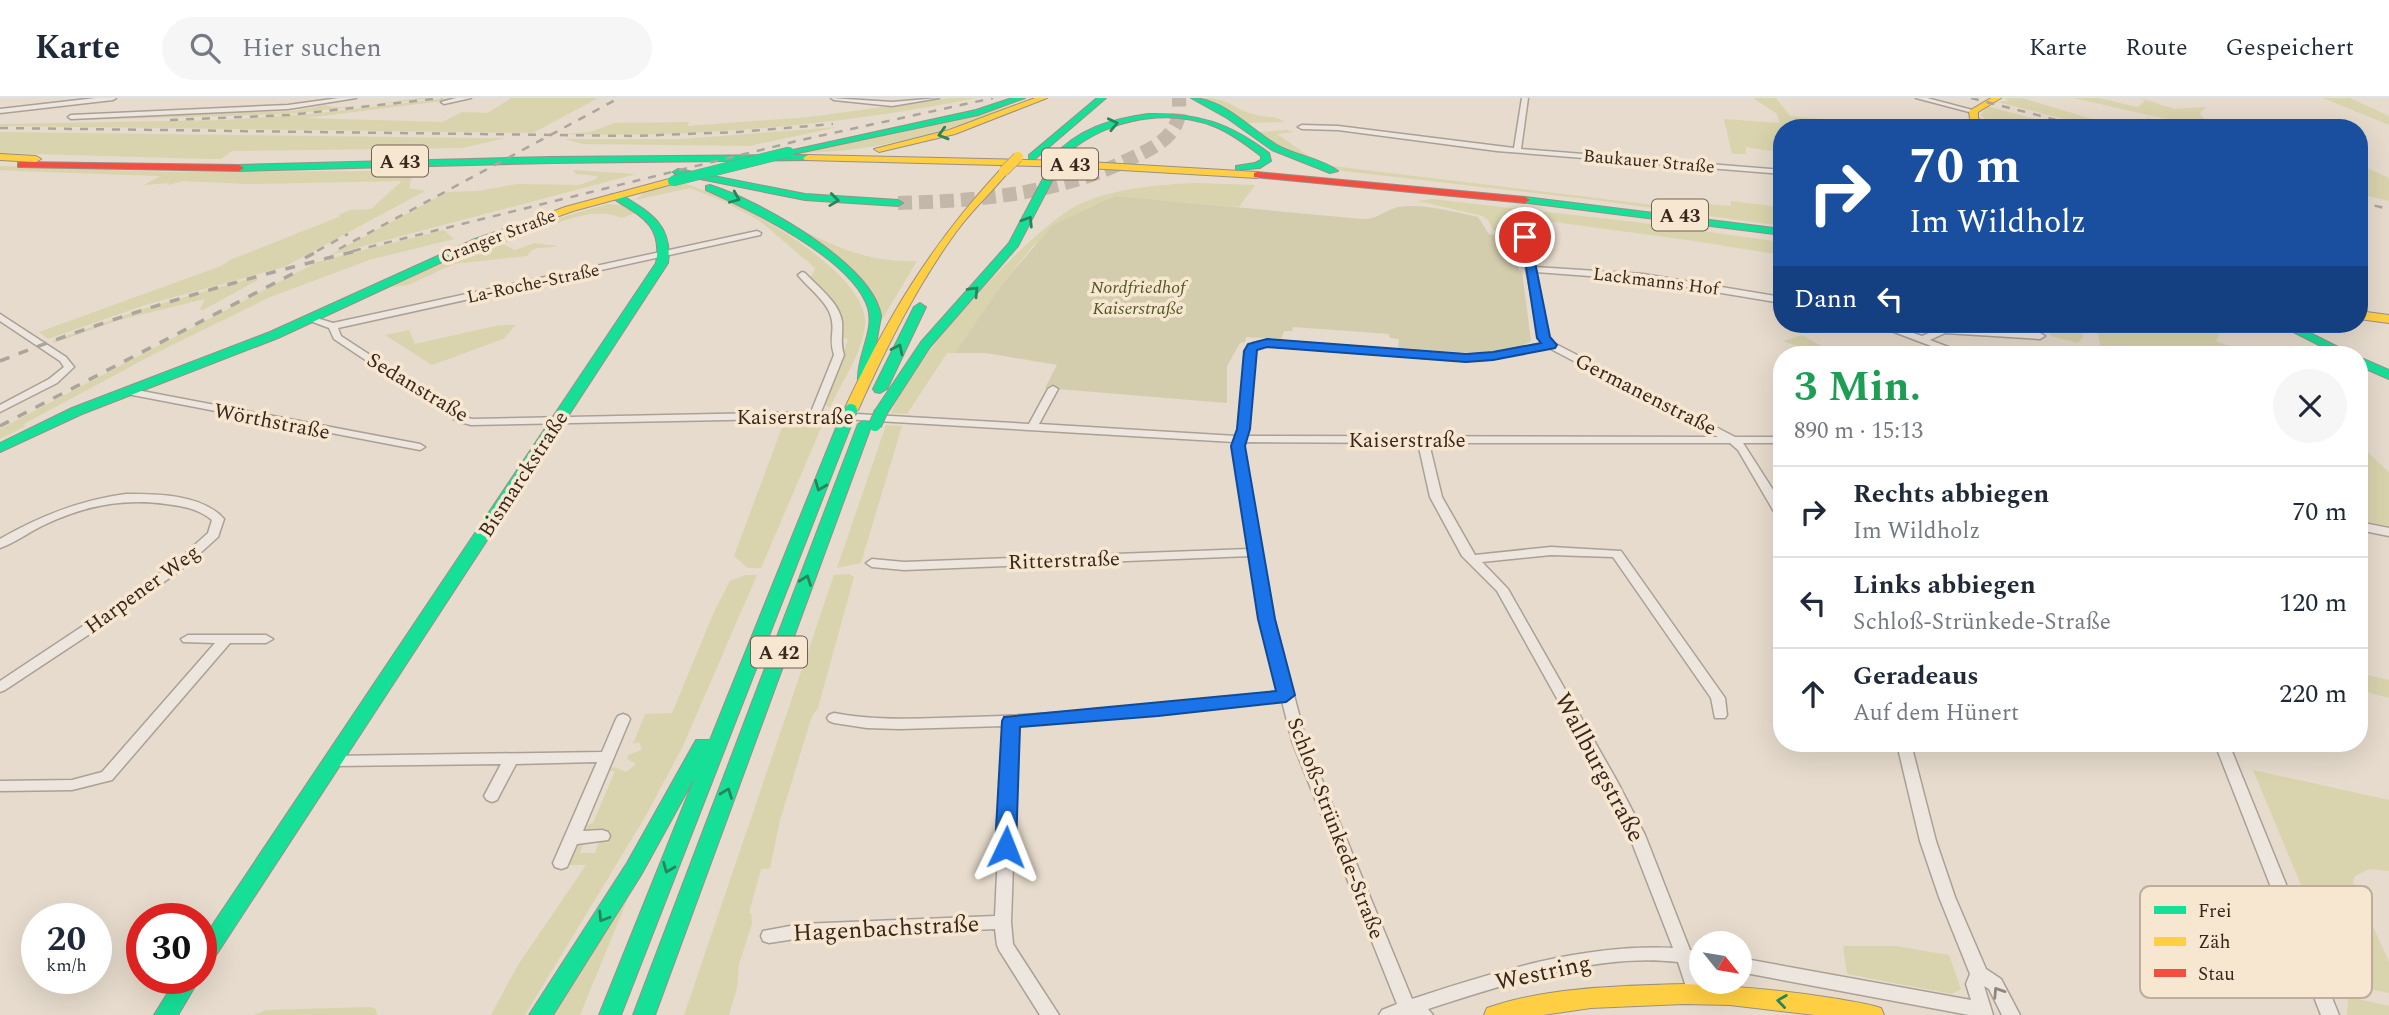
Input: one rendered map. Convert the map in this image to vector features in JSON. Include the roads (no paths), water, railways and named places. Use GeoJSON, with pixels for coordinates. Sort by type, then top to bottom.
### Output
{"type":"FeatureCollection","features":[{"type":"Feature","properties":{"kind":"main road","name":"Cranger Straße"},"geometry":{"type":"LineString","coordinates":[[0,449],[63,416],[259,342],[479,241],[559,212],[673,181],[978,112],[1021,98]]}},
{"type":"Feature","properties":{"kind":"main road"},"geometry":{"type":"LineString","coordinates":[[794,154],[858,152],[911,143],[993,118],[1043,98]]}},
{"type":"Feature","properties":{"kind":"main road","name":"A 42"},"geometry":{"type":"LineString","coordinates":[[610,1015],[848,416],[897,315],[955,238],[989,204],[1012,164],[1087,98]]}},
{"type":"Feature","properties":{"kind":"main road","name":"A 42"},"geometry":{"type":"LineString","coordinates":[[1012,164],[1102,98]]}},
{"type":"Feature","properties":{"kind":"main road"},"geometry":{"type":"LineString","coordinates":[[1195,98],[1230,116],[1275,148],[1306,162],[1347,174],[1434,186]]}},
{"type":"Feature","properties":{"kind":"main road"},"geometry":{"type":"LineString","coordinates":[[1974,119],[1973,111],[1997,98]]}},
{"type":"Feature","properties":{"kind":"main road"},"geometry":{"type":"LineString","coordinates":[[873,418],[919,351],[998,265],[1017,239],[1033,214],[1054,166],[1074,139],[1123,122],[1166,118],[1191,119],[1216,124],[1266,155],[1266,160],[1262,163],[1248,168],[1206,167]]}},
{"type":"Feature","properties":{"kind":"main road","name":"A 43"},"geometry":{"type":"LineString","coordinates":[[0,157],[278,163],[794,154],[1206,167],[1434,186],[1773,229]]}},
{"type":"Feature","properties":{"kind":"main road","name":"A 43"},"geometry":{"type":"LineString","coordinates":[[0,164],[241,168],[593,160],[835,159],[1007,162],[1205,170],[1402,186],[1773,229]]}},
{"type":"Feature","properties":{"kind":"main road"},"geometry":{"type":"LineString","coordinates":[[955,238],[958,213],[1012,164]]}},
{"type":"Feature","properties":{"kind":"main road"},"geometry":{"type":"LineString","coordinates":[[21,165],[142,171],[645,169],[685,173],[840,201],[898,203]]}},
{"type":"Feature","properties":{"kind":"main road"},"geometry":{"type":"LineString","coordinates":[[572,170],[661,176],[712,188],[770,215],[822,251],[850,274],[873,304],[875,323],[860,369],[864,381]]}},
{"type":"Feature","properties":{"kind":"main road"},"geometry":{"type":"LineString","coordinates":[[616,196],[658,226],[666,240],[665,255]]}},
{"type":"Feature","properties":{"kind":"main road","name":"Bismarckstraße"},"geometry":{"type":"LineString","coordinates":[[217,937],[665,255]]}},
{"type":"Feature","properties":{"kind":"main road","name":"A 42"},"geometry":{"type":"LineString","coordinates":[[644,1015],[856,447],[873,418],[940,257]]}},
{"type":"Feature","properties":{"kind":"main road"},"geometry":{"type":"LineString","coordinates":[[2368,314],[2389,317]]}},
{"type":"Feature","properties":{"kind":"main road"},"geometry":{"type":"LineString","coordinates":[[2302,333],[2329,346]]}},
{"type":"Feature","properties":{"kind":"main road"},"geometry":{"type":"LineString","coordinates":[[2368,364],[2389,375]]}},
{"type":"Feature","properties":{"kind":"main road"},"geometry":{"type":"LineString","coordinates":[[540,1015],[634,869],[713,726],[738,691]]}},
{"type":"Feature","properties":{"kind":"main road","name":"Westring"},"geometry":{"type":"LineString","coordinates":[[1495,1015],[1592,995],[1689,991]]}},
{"type":"Feature","properties":{"kind":"main road"},"geometry":{"type":"LineString","coordinates":[[165,1015],[179,994]]}},
{"type":"Feature","properties":{"kind":"main road","name":"Westring"},"geometry":{"type":"LineString","coordinates":[[1723,994],[1873,1015]]}},
{"type":"Feature","properties":{"kind":"street"},"geometry":{"type":"LineString","coordinates":[[0,111],[113,98]]}},
{"type":"Feature","properties":{"kind":"street"},"geometry":{"type":"LineString","coordinates":[[71,117],[288,107],[353,98]]}},
{"type":"Feature","properties":{"kind":"street"},"geometry":{"type":"LineString","coordinates":[[444,102],[468,98]]}},
{"type":"Feature","properties":{"kind":"street"},"geometry":{"type":"LineString","coordinates":[[834,98],[892,104],[936,98]]}},
{"type":"Feature","properties":{"kind":"street"},"geometry":{"type":"LineString","coordinates":[[1517,150],[1525,98]]}},
{"type":"Feature","properties":{"kind":"street"},"geometry":{"type":"LineString","coordinates":[[1919,98],[1973,111]]}},
{"type":"Feature","properties":{"kind":"street","name":"Baukauer Straße"},"geometry":{"type":"LineString","coordinates":[[1303,127],[1338,128],[1517,150],[1773,171]]}},
{"type":"Feature","properties":{"kind":"street","name":"Germanenstraße"},"geometry":{"type":"LineString","coordinates":[[1523,227],[1544,338],[1550,345],[1733,440],[1742,448],[1773,500]]}},
{"type":"Feature","properties":{"kind":"street","name":"La-Roche-Straße"},"geometry":{"type":"LineString","coordinates":[[310,319],[332,326],[757,233]]}},
{"type":"Feature","properties":{"kind":"street","name":"Lackmanns Hof"},"geometry":{"type":"LineString","coordinates":[[1530,269],[1643,277],[1773,299]]}},
{"type":"Feature","properties":{"kind":"street"},"geometry":{"type":"LineString","coordinates":[[802,275],[831,306],[836,320],[835,343],[839,355],[815,415]]}},
{"type":"Feature","properties":{"kind":"street"},"geometry":{"type":"LineString","coordinates":[[0,317],[69,364],[68,370],[53,381],[0,409]]}},
{"type":"Feature","properties":{"kind":"street","name":"Sedanstraße"},"geometry":{"type":"LineString","coordinates":[[332,326],[337,337],[461,419],[475,422],[558,421]]}},
{"type":"Feature","properties":{"kind":"street"},"geometry":{"type":"LineString","coordinates":[[1906,333],[1942,346]]}},
{"type":"Feature","properties":{"kind":"street"},"geometry":{"type":"LineString","coordinates":[[1924,339],[1937,333]]}},
{"type":"Feature","properties":{"kind":"street"},"geometry":{"type":"LineString","coordinates":[[1992,333],[2040,336]]}},
{"type":"Feature","properties":{"kind":"street","name":"Schloß-Strünkede-Straße"},"geometry":{"type":"LineString","coordinates":[[1406,1011],[1299,741],[1267,619],[1238,446],[1244,429],[1250,351],[1256,345],[1267,343],[1466,358],[1493,356],[1550,345]]}},
{"type":"Feature","properties":{"kind":"street"},"geometry":{"type":"LineString","coordinates":[[1032,428],[1053,389]]}},
{"type":"Feature","properties":{"kind":"street","name":"Wörthstraße"},"geometry":{"type":"LineString","coordinates":[[126,391],[420,447]]}},
{"type":"Feature","properties":{"kind":"street","name":"Kaiserstraße"},"geometry":{"type":"LineString","coordinates":[[558,421],[815,415],[1240,439],[1773,440]]}},
{"type":"Feature","properties":{"kind":"street","name":"Wallburgstraße"},"geometry":{"type":"LineString","coordinates":[[1423,440],[1436,497],[1466,553],[1502,589],[1610,781],[1689,949]]}},
{"type":"Feature","properties":{"kind":"street","name":"Harpener Weg"},"geometry":{"type":"LineString","coordinates":[[0,544],[63,511],[92,501],[122,497],[150,497],[180,502],[206,510],[218,519],[214,534],[183,562],[121,607],[0,687]]}},
{"type":"Feature","properties":{"kind":"street"},"geometry":{"type":"LineString","coordinates":[[2368,528],[2389,532]]}},
{"type":"Feature","properties":{"kind":"street"},"geometry":{"type":"LineString","coordinates":[[1474,559],[1551,551],[1617,554],[1718,698],[1720,715]]}},
{"type":"Feature","properties":{"kind":"street","name":"Ritterstraße"},"geometry":{"type":"LineString","coordinates":[[872,564],[904,566],[1256,552]]}},
{"type":"Feature","properties":{"kind":"street"},"geometry":{"type":"LineString","coordinates":[[188,639],[266,639]]}},
{"type":"Feature","properties":{"kind":"street"},"geometry":{"type":"LineString","coordinates":[[0,786],[72,785],[107,776],[226,639]]}},
{"type":"Feature","properties":{"kind":"street"},"geometry":{"type":"LineString","coordinates":[[834,718],[867,725],[1011,721],[1158,710],[1286,695]]}},
{"type":"Feature","properties":{"kind":"street"},"geometry":{"type":"LineString","coordinates":[[561,863],[623,719]]}},
{"type":"Feature","properties":{"kind":"street"},"geometry":{"type":"LineString","coordinates":[[1011,721],[1003,922],[1005,945],[1049,1015]]}},
{"type":"Feature","properties":{"kind":"street"},"geometry":{"type":"LineString","coordinates":[[1906,752],[1932,852],[1947,897],[1979,974],[1995,984],[2011,1015]]}},
{"type":"Feature","properties":{"kind":"street"},"geometry":{"type":"LineString","coordinates":[[2225,752],[2279,886]]}},
{"type":"Feature","properties":{"kind":"street"},"geometry":{"type":"LineString","coordinates":[[333,761],[502,756],[510,760],[607,757]]}},
{"type":"Feature","properties":{"kind":"street"},"geometry":{"type":"LineString","coordinates":[[492,796],[510,760]]}},
{"type":"Feature","properties":{"kind":"street"},"geometry":{"type":"LineString","coordinates":[[572,838],[602,836]]}},
{"type":"Feature","properties":{"kind":"street","name":"Hagenbachstraße"},"geometry":{"type":"LineString","coordinates":[[769,936],[801,931],[1003,922]]}},
{"type":"Feature","properties":{"kind":"street","name":"Westring"},"geometry":{"type":"LineString","coordinates":[[1388,1015],[1514,975],[1652,953],[1689,956]]}},
{"type":"Feature","properties":{"kind":"street"},"geometry":{"type":"LineString","coordinates":[[1752,967],[1894,992],[1983,1013],[1975,985],[1979,974]]}},
{"type":"Feature","properties":{"kind":"street"},"geometry":{"type":"LineString","coordinates":[[2323,998],[2330,1015]]}},
{"type":"Feature","properties":{"kind":"street"},"geometry":{"type":"LineString","coordinates":[[1406,1011],[1424,1015]]}},
{"type":"Feature","properties":{"kind":"tunnel"},"geometry":{"type":"LineString","coordinates":[[898,203],[1019,193],[1077,180],[1106,170],[1147,151],[1166,138],[1178,119],[1179,98]]}},
{"type":"Feature","properties":{"kind":"railway"},"geometry":{"type":"LineString","coordinates":[[170,120],[289,115],[442,98]]}},
{"type":"Feature","properties":{"kind":"railway"},"geometry":{"type":"LineString","coordinates":[[550,135],[619,98]]}},
{"type":"Feature","properties":{"kind":"railway"},"geometry":{"type":"LineString","coordinates":[[353,251],[801,140],[993,98]]}},
{"type":"Feature","properties":{"kind":"railway"},"geometry":{"type":"LineString","coordinates":[[1971,98],[2053,119]]}},
{"type":"Feature","properties":{"kind":"railway"},"geometry":{"type":"LineString","coordinates":[[550,135],[634,136],[738,132],[833,124]]}},
{"type":"Feature","properties":{"kind":"railway"},"geometry":{"type":"LineString","coordinates":[[0,128],[550,135]]}},
{"type":"Feature","properties":{"kind":"railway"},"geometry":{"type":"LineString","coordinates":[[339,249],[550,135]]}},
{"type":"Feature","properties":{"kind":"railway"},"geometry":{"type":"LineString","coordinates":[[2368,204],[2389,209]]}},
{"type":"Feature","properties":{"kind":"railway"},"geometry":{"type":"LineString","coordinates":[[317,251],[348,234]]}},
{"type":"Feature","properties":{"kind":"railway"},"geometry":{"type":"LineString","coordinates":[[305,258],[320,250]]}},
{"type":"Feature","properties":{"kind":"railway"},"geometry":{"type":"LineString","coordinates":[[0,361],[178,299],[360,250]]}},
{"type":"Feature","properties":{"kind":"railway"},"geometry":{"type":"LineString","coordinates":[[0,426],[296,272]]}},
{"type":"Feature","properties":{"kind":"park label","name":"Nordfriedhof Kaiserstraße"},"geometry":{"type":"Point","coordinates":[1138,297]}}]}
